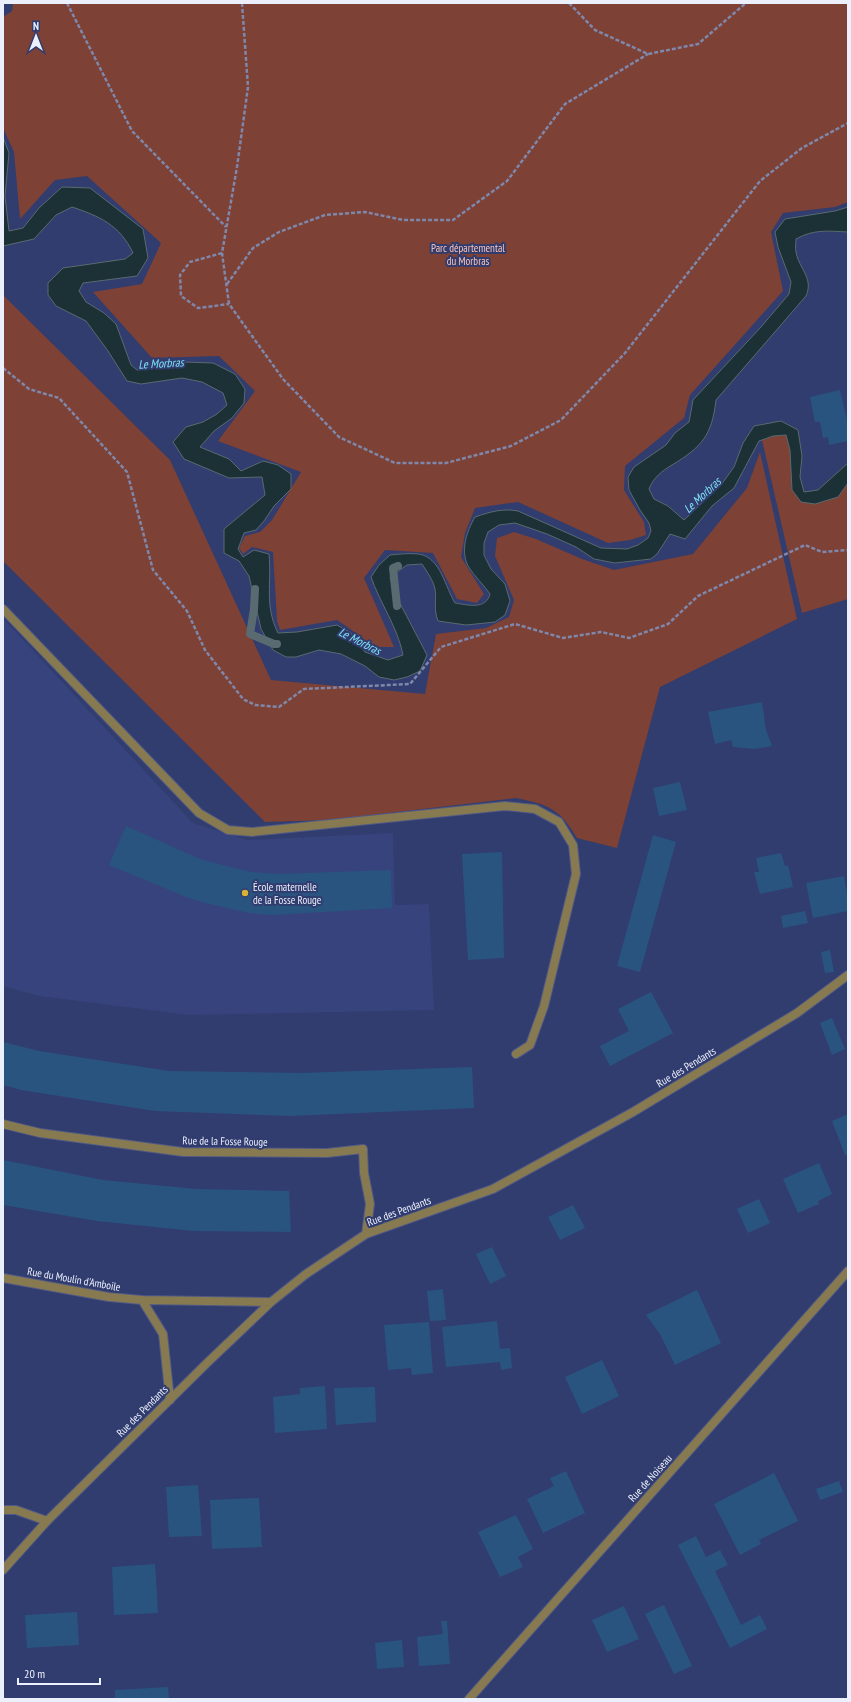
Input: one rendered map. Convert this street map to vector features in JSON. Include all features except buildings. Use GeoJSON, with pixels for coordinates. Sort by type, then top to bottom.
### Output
{"type":"FeatureCollection","features":[{"type":"Feature","properties":{"kind":"street"},"geometry":{"type":"LineString","coordinates":[[3,610],[200,813],[228,830],[252,832],[505,806],[535,809],[559,822],[573,845],[576,874],[544,1006],[530,1045],[516,1054]]}},
{"type":"Feature","properties":{"kind":"street","name":"Rue des Pendants"},"geometry":{"type":"LineString","coordinates":[[3,1570],[47,1521],[170,1400],[271,1302],[306,1274],[366,1234],[493,1189],[633,1112],[797,1013],[848,975]]}},
{"type":"Feature","properties":{"kind":"street","name":"Rue de la Fosse Rouge"},"geometry":{"type":"LineString","coordinates":[[3,1124],[40,1133],[183,1152],[327,1153],[363,1148],[364,1173],[370,1204],[366,1234]]}},
{"type":"Feature","properties":{"kind":"street","name":"Rue de Noiseau"},"geometry":{"type":"LineString","coordinates":[[469,1699],[848,1271]]}},
{"type":"Feature","properties":{"kind":"street","name":"Rue du Moulin d'Amboile"},"geometry":{"type":"LineString","coordinates":[[3,1278],[109,1297],[142,1300],[271,1302]]}},
{"type":"Feature","properties":{"kind":"street"},"geometry":{"type":"LineString","coordinates":[[142,1300],[163,1334],[170,1400]]}},
{"type":"Feature","properties":{"kind":"street"},"geometry":{"type":"LineString","coordinates":[[3,1510],[16,1510],[47,1521]]}},
{"type":"Feature","properties":{"kind":"path"},"geometry":{"type":"LineString","coordinates":[[67,3],[132,131],[226,227]]}},
{"type":"Feature","properties":{"kind":"path"},"geometry":{"type":"LineString","coordinates":[[242,3],[248,87],[222,253],[230,304],[282,379],[339,437],[395,463],[446,463],[511,446],[561,420],[625,353],[760,181],[802,148],[848,123]]}},
{"type":"Feature","properties":{"kind":"path"},"geometry":{"type":"LineString","coordinates":[[569,3],[595,30],[648,54]]}},
{"type":"Feature","properties":{"kind":"path"},"geometry":{"type":"LineString","coordinates":[[227,284],[253,248],[280,232],[325,215],[365,212],[403,220],[453,220],[508,181],[565,104],[648,54],[698,44],[746,3]]}},
{"type":"Feature","properties":{"kind":"path"},"geometry":{"type":"LineString","coordinates":[[222,253],[190,262],[180,275],[181,296],[198,308],[230,304]]}},
{"type":"Feature","properties":{"kind":"path"},"geometry":{"type":"LineString","coordinates":[[3,368],[29,390],[59,398],[127,472],[153,570],[187,612],[205,650],[243,699],[255,705],[279,707],[304,689],[410,684],[441,647],[515,624],[563,638],[601,632],[629,638],[668,624],[698,596],[805,545],[822,552],[848,550]]}},
{"type":"Feature","properties":{"kind":"shaded area"},"geometry":{"type":"Polygon","coordinates":[[[3,137],[9,153],[5,196],[9,231],[23,228],[39,208],[62,187],[90,188],[143,229],[148,258],[137,276],[83,283],[79,291],[86,302],[104,313],[116,324],[131,365],[137,370],[184,362],[213,363],[235,374],[245,389],[244,403],[232,418],[214,431],[200,447],[229,459],[241,471],[263,461],[278,465],[291,474],[291,489],[274,506],[256,530],[244,533],[238,549],[243,557],[254,550],[269,554],[269,594],[271,613],[278,633],[297,632],[337,625],[351,633],[365,652],[388,660],[403,655],[401,645],[393,625],[371,577],[379,565],[390,555],[419,554],[432,561],[437,567],[442,574],[455,603],[476,605],[485,602],[490,594],[468,566],[465,547],[469,528],[475,517],[491,512],[501,510],[518,511],[601,548],[627,549],[638,545],[648,538],[651,531],[649,523],[629,490],[628,477],[634,467],[666,445],[675,433],[689,422],[693,400],[761,327],[789,294],[791,282],[778,247],[775,232],[785,219],[835,211],[848,207],[848,232],[815,232],[796,239],[798,258],[808,284],[806,296],[716,400],[712,422],[704,439],[691,452],[658,475],[649,489],[654,499],[668,506],[684,520],[721,485],[734,467],[743,443],[754,426],[781,421],[798,430],[802,456],[800,477],[804,492],[818,490],[848,463],[848,483],[838,497],[815,504],[801,502],[792,490],[790,450],[786,435],[773,436],[759,441],[734,488],[712,506],[685,539],[670,534],[657,554],[651,559],[615,563],[594,559],[576,547],[547,534],[515,523],[499,525],[488,532],[484,543],[484,555],[491,569],[505,584],[510,601],[505,615],[495,622],[466,625],[438,621],[435,589],[430,576],[422,564],[407,565],[390,577],[393,590],[427,655],[420,671],[407,677],[394,680],[379,677],[365,666],[341,654],[319,650],[296,657],[286,657],[273,650],[261,629],[249,576],[239,561],[224,553],[224,529],[265,495],[262,477],[229,478],[184,459],[173,442],[186,427],[203,422],[217,414],[227,405],[223,393],[202,382],[182,378],[141,384],[127,381],[108,351],[86,321],[56,306],[48,295],[48,283],[63,268],[125,259],[133,253],[122,235],[108,223],[91,214],[72,207],[56,215],[34,239],[3,246],[3,137]]]}},
{"type":"Feature","properties":{"kind":"shaded area"},"geometry":{"type":"Polygon","coordinates":[[[3,618],[193,823],[248,840],[393,833],[395,905],[429,904],[434,1010],[189,1015],[39,996],[3,986],[3,618]]]}},
{"type":"Feature","properties":{"kind":"green space","name":"Parc départemental du Morbras"},"geometry":{"type":"Polygon","coordinates":[[[13,3],[848,3],[848,202],[835,207],[783,213],[771,232],[783,291],[690,395],[684,418],[625,466],[624,490],[644,522],[646,535],[630,540],[608,543],[518,502],[475,508],[465,533],[461,557],[484,594],[477,603],[457,599],[433,553],[385,550],[364,578],[394,647],[366,647],[356,633],[337,620],[280,630],[277,621],[273,552],[252,547],[243,554],[239,548],[245,536],[260,532],[272,520],[301,472],[218,441],[255,391],[219,356],[152,358],[93,292],[142,284],[161,243],[87,176],[55,180],[20,219],[14,152],[3,128],[3,17],[12,11],[13,3]]]}},
{"type":"Feature","properties":{"kind":"green space"},"geometry":{"type":"Polygon","coordinates":[[[3,295],[170,460],[271,680],[425,694],[436,634],[486,628],[509,617],[514,600],[495,556],[497,538],[514,532],[536,539],[582,559],[614,570],[693,554],[747,488],[760,452],[797,619],[660,687],[617,848],[577,838],[565,820],[552,809],[537,803],[516,798],[330,820],[265,822],[3,561],[3,295]]]}},
{"type":"Feature","properties":{"kind":"green space"},"geometry":{"type":"Polygon","coordinates":[[[786,435],[790,450],[792,490],[838,497],[848,483],[848,599],[802,613],[762,440],[773,436],[786,435]]]}},
{"type":"Feature","properties":{"kind":"waterway","name":"Le Morbras"},"geometry":{"type":"LineString","coordinates":[[397,606],[393,568],[398,566]]}},
{"type":"Feature","properties":{"kind":"waterway","name":"Le Morbras"},"geometry":{"type":"LineString","coordinates":[[255,589],[254,609],[250,634],[277,644]]}},
{"type":"Feature","properties":{"kind":"place","name":"École maternelle de la Fosse Rouge"},"geometry":{"type":"Point","coordinates":[245,893]}}]}
